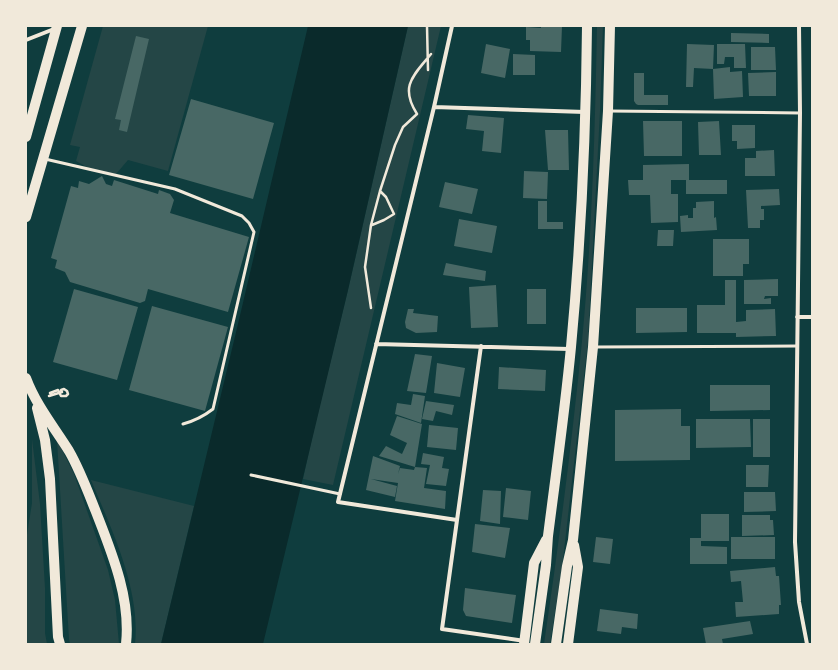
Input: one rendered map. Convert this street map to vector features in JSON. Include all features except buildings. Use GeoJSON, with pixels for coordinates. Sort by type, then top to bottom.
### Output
{"type":"FeatureCollection","features":[{"type":"Feature","properties":{"kind":"main road"},"geometry":{"type":"LineString","coordinates":[[26,217],[82,26]]}},
{"type":"Feature","properties":{"kind":"main road"},"geometry":{"type":"LineString","coordinates":[[535,644],[546,564],[548,536],[571,349],[579,253],[586,112],[587,26]]}},
{"type":"Feature","properties":{"kind":"main road"},"geometry":{"type":"LineString","coordinates":[[556,644],[567,566],[573,540],[593,347],[608,111],[610,26]]}},
{"type":"Feature","properties":{"kind":"main road"},"geometry":{"type":"LineString","coordinates":[[26,137],[57,27]]}},
{"type":"Feature","properties":{"kind":"main road"},"geometry":{"type":"LineString","coordinates":[[26,378],[40,418],[45,440],[50,479],[58,637],[60,644]]}},
{"type":"Feature","properties":{"kind":"main road"},"geometry":{"type":"LineString","coordinates":[[32,393],[70,452],[78,468],[115,562],[124,604],[127,636],[126,644]]}},
{"type":"Feature","properties":{"kind":"main road"},"geometry":{"type":"LineString","coordinates":[[525,642],[534,563],[548,536]]}},
{"type":"Feature","properties":{"kind":"main road"},"geometry":{"type":"LineString","coordinates":[[568,644],[578,567],[573,540]]}},
{"type":"Feature","properties":{"kind":"street"},"geometry":{"type":"LineString","coordinates":[[452,26],[434,107],[338,502],[456,520]]}},
{"type":"Feature","properties":{"kind":"street"},"geometry":{"type":"LineString","coordinates":[[799,26],[800,113],[795,542],[799,602],[807,644]]}},
{"type":"Feature","properties":{"kind":"street"},"geometry":{"type":"LineString","coordinates":[[26,40],[57,27]]}},
{"type":"Feature","properties":{"kind":"street"},"geometry":{"type":"LineString","coordinates":[[434,107],[586,112]]}},
{"type":"Feature","properties":{"kind":"street"},"geometry":{"type":"LineString","coordinates":[[797,317],[812,317]]}},
{"type":"Feature","properties":{"kind":"street"},"geometry":{"type":"LineString","coordinates":[[376,344],[571,349]]}},
{"type":"Feature","properties":{"kind":"street"},"geometry":{"type":"LineString","coordinates":[[480,346],[442,628],[525,642]]}},
{"type":"Feature","properties":{"kind":"lane"},"geometry":{"type":"LineString","coordinates":[[608,111],[800,113]]}},
{"type":"Feature","properties":{"kind":"lane"},"geometry":{"type":"LineString","coordinates":[[43,159],[175,189],[242,216],[250,223],[254,232],[213,409],[189,423],[182,424]]}},
{"type":"Feature","properties":{"kind":"lane"},"geometry":{"type":"LineString","coordinates":[[593,347],[797,346]]}},
{"type":"Feature","properties":{"kind":"lane"},"geometry":{"type":"LineString","coordinates":[[251,475],[340,494]]}},
{"type":"Feature","properties":{"kind":"path"},"geometry":{"type":"LineString","coordinates":[[427,26],[428,70]]}},
{"type":"Feature","properties":{"kind":"path"},"geometry":{"type":"LineString","coordinates":[[371,308],[365,267],[371,225],[395,145],[403,127],[417,114],[412,106],[409,95],[410,82],[413,75],[431,54]]}},
{"type":"Feature","properties":{"kind":"path"},"geometry":{"type":"LineString","coordinates":[[371,225],[394,214],[386,197],[380,191]]}},
{"type":"Feature","properties":{"kind":"path"},"geometry":{"type":"LineString","coordinates":[[50,393],[58,390],[61,396],[66,396],[68,394],[66,389],[61,390],[62,392]]}},
{"type":"Feature","properties":{"kind":"shaded area"},"geometry":{"type":"Polygon","coordinates":[[[103,26],[208,26],[168,171],[128,160],[116,174],[94,171],[76,161],[80,147],[70,145],[103,26]]]}},
{"type":"Feature","properties":{"kind":"shaded area"},"geometry":{"type":"Polygon","coordinates":[[[308,26],[408,26],[348,290],[263,644],[161,644],[238,324],[308,26]]]}},
{"type":"Feature","properties":{"kind":"shaded area"},"geometry":{"type":"Polygon","coordinates":[[[408,26],[441,26],[333,485],[303,479],[408,26]]]}},
{"type":"Feature","properties":{"kind":"shaded area"},"geometry":{"type":"Polygon","coordinates":[[[597,26],[603,26],[588,341],[562,568],[550,644],[544,644],[570,455],[585,302],[592,184],[597,26]]]}},
{"type":"Feature","properties":{"kind":"shaded area"},"geometry":{"type":"Polygon","coordinates":[[[32,439],[40,504],[45,588],[45,633],[47,644],[26,644],[26,541],[32,503],[32,439]]]}},
{"type":"Feature","properties":{"kind":"shaded area"},"geometry":{"type":"Polygon","coordinates":[[[57,440],[74,474],[108,570],[115,600],[119,644],[70,644],[57,440]]]}},
{"type":"Feature","properties":{"kind":"shaded area"},"geometry":{"type":"Polygon","coordinates":[[[91,480],[194,506],[161,644],[135,644],[136,623],[129,581],[123,560],[91,480]]]}}]}
